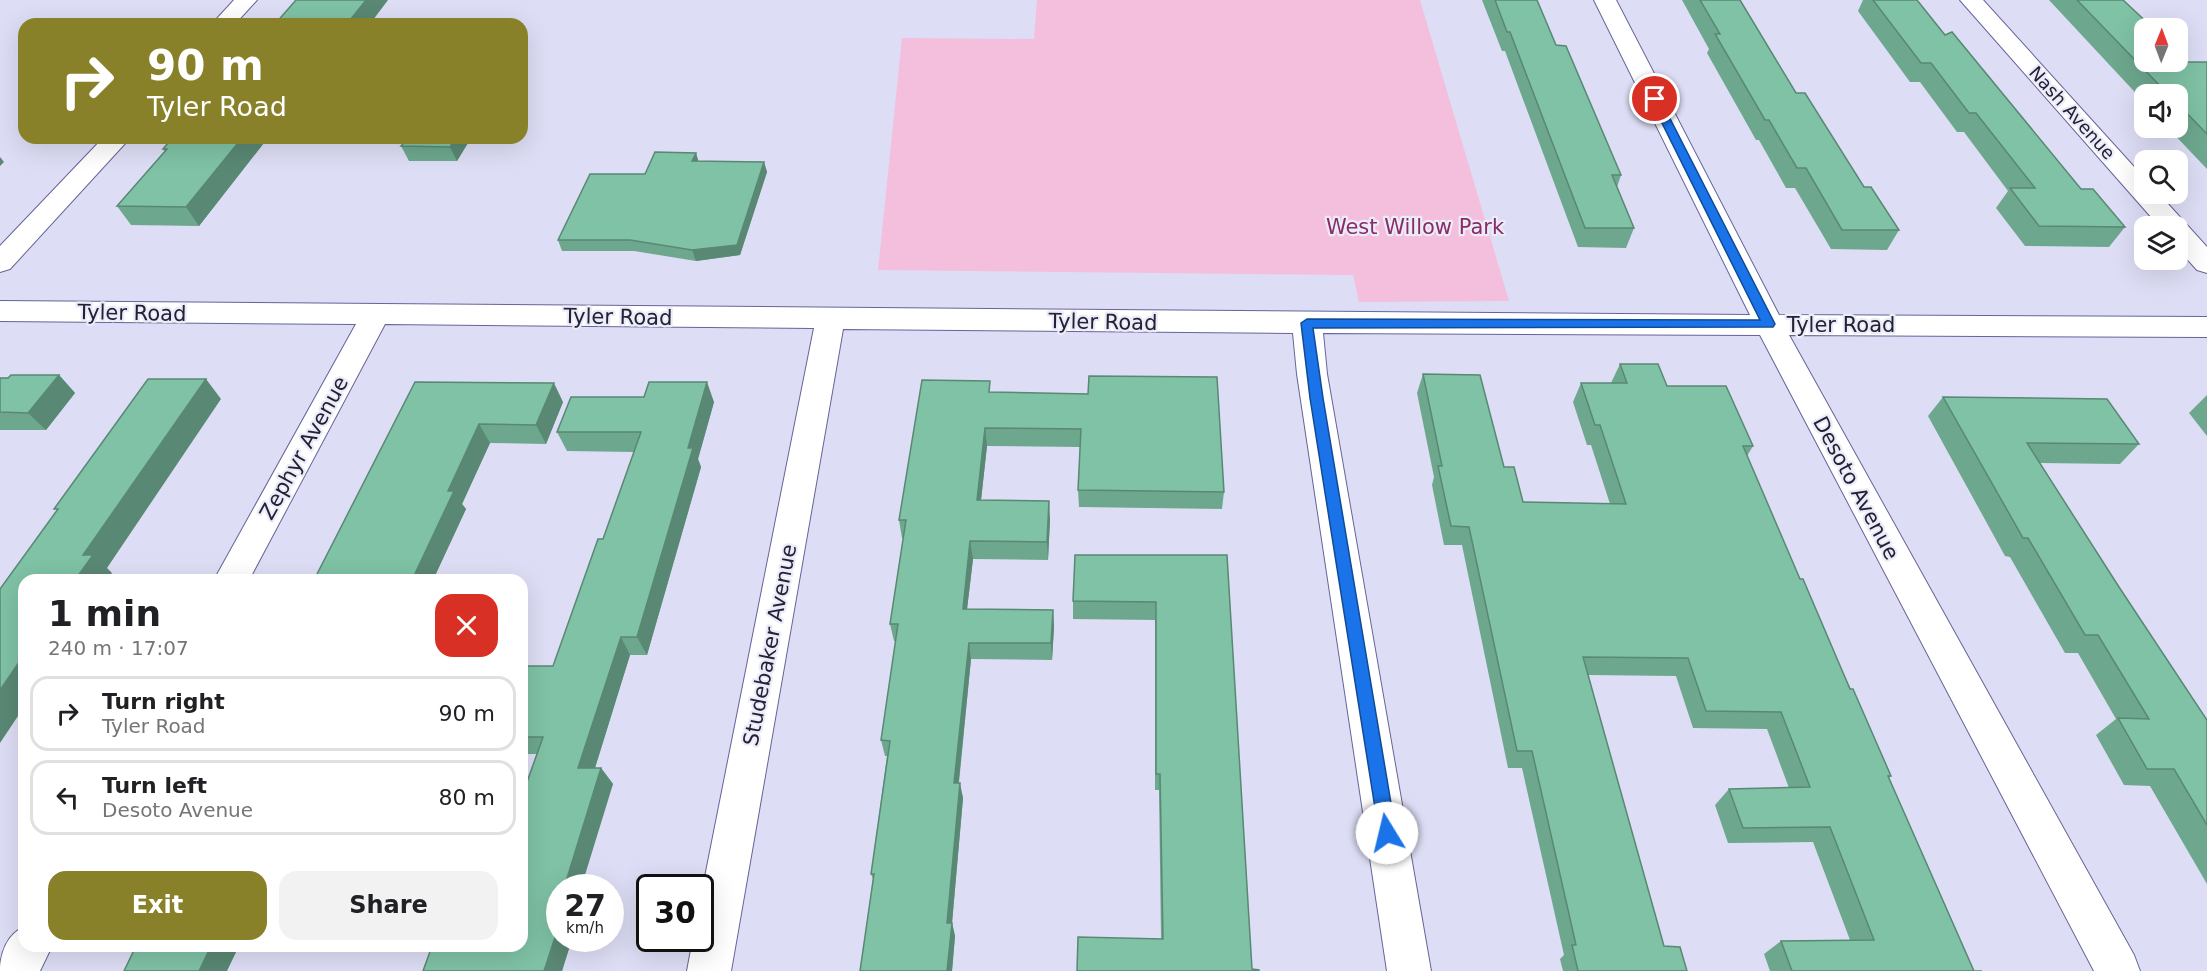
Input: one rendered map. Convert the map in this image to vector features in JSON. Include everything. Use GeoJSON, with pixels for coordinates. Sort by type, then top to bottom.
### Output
{"type":"FeatureCollection","features":[{"type":"Feature","properties":{"kind":"street"},"geometry":{"type":"LineString","coordinates":[[229,18],[246,0]]}},
{"type":"Feature","properties":{"kind":"street","name":"Desoto Avenue"},"geometry":{"type":"LineString","coordinates":[[1605,0],[1768,324],[2118,971]]}},
{"type":"Feature","properties":{"kind":"street","name":"Nash Avenue"},"geometry":{"type":"LineString","coordinates":[[1971,0],[2164,216]]}},
{"type":"Feature","properties":{"kind":"street"},"geometry":{"type":"LineString","coordinates":[[0,263],[111,144]]}},
{"type":"Feature","properties":{"kind":"street"},"geometry":{"type":"LineString","coordinates":[[2188,243],[2207,264]]}},
{"type":"Feature","properties":{"kind":"street","name":"Tyler Road"},"geometry":{"type":"LineString","coordinates":[[0,311],[1307,323],[2207,327]]}},
{"type":"Feature","properties":{"kind":"street","name":"Zephyr Avenue"},"geometry":{"type":"LineString","coordinates":[[234,574],[375,315]]}},
{"type":"Feature","properties":{"kind":"street","name":"Studebaker Avenue"},"geometry":{"type":"LineString","coordinates":[[709,971],[830,319]]}},
{"type":"Feature","properties":{"kind":"street"},"geometry":{"type":"LineString","coordinates":[[1307,323],[1314,386],[1410,971]]}},
{"type":"Feature","properties":{"kind":"street"},"geometry":{"type":"LineString","coordinates":[[16,971],[27,952]]}},
{"type":"Feature","properties":{"kind":"green space","name":"West Willow Park"},"geometry":{"type":"Polygon","coordinates":[[[1037,0],[1420,0],[1509,301],[1359,302],[1353,275],[878,270],[902,38],[1034,39],[1037,0]]]}},
{"type":"Feature","properties":{"kind":"building"},"geometry":{"type":"Polygon","coordinates":[[[296,0],[366,0],[352,18],[280,18],[296,0]]]}},
{"type":"Feature","properties":{"kind":"building"},"geometry":{"type":"Polygon","coordinates":[[[1495,0],[1537,0],[1556,45],[1566,46],[1621,175],[1612,175],[1634,228],[1585,228],[1510,32],[1507,32],[1495,0]]]}},
{"type":"Feature","properties":{"kind":"building"},"geometry":{"type":"Polygon","coordinates":[[[1700,0],[1740,0],[1796,93],[1805,93],[1864,187],[1871,187],[1899,230],[1842,230],[1806,168],[1797,168],[1769,120],[1765,120],[1715,34],[1720,34],[1700,0]]]}},
{"type":"Feature","properties":{"kind":"building"},"geometry":{"type":"Polygon","coordinates":[[[1873,0],[1917,0],[1945,35],[1952,32],[2081,189],[2093,189],[2125,227],[2039,226],[2010,188],[2035,188],[1976,113],[1969,113],[1931,63],[1921,63],[1873,0]]]}},
{"type":"Feature","properties":{"kind":"building"},"geometry":{"type":"Polygon","coordinates":[[[2077,0],[2123,0],[2142,18],[2134,18],[2134,59],[2077,0]]]}},
{"type":"Feature","properties":{"kind":"building"},"geometry":{"type":"Polygon","coordinates":[[[2188,62],[2207,62],[2207,134],[2188,114],[2188,84],[2158,84],[2147,72],[2188,72],[2188,62]]]}},
{"type":"Feature","properties":{"kind":"building"},"geometry":{"type":"Polygon","coordinates":[[[167,144],[237,144],[186,207],[117,206],[167,149],[163,149],[167,144]]]}},
{"type":"Feature","properties":{"kind":"building"},"geometry":{"type":"Polygon","coordinates":[[[403,144],[452,144],[450,147],[401,146],[403,144]]]}},
{"type":"Feature","properties":{"kind":"building"},"geometry":{"type":"Polygon","coordinates":[[[655,152],[696,153],[692,161],[764,162],[737,245],[692,250],[630,240],[558,240],[590,174],[645,174],[655,152]]]}},
{"type":"Feature","properties":{"kind":"building"},"geometry":{"type":"Polygon","coordinates":[[[1620,364],[1658,364],[1667,386],[1726,386],[1753,446],[1743,446],[1800,579],[1803,579],[1850,689],[1853,689],[1891,776],[1888,776],[1974,971],[1792,971],[1781,941],[1874,940],[1830,827],[1743,828],[1729,789],[1810,787],[1781,712],[1706,711],[1688,658],[1583,657],[1664,946],[1680,947],[1687,971],[1578,971],[1572,945],[1576,945],[1532,751],[1517,751],[1469,527],[1451,526],[1438,466],[1442,466],[1423,374],[1480,375],[1504,467],[1514,467],[1523,502],[1626,504],[1600,425],[1595,425],[1581,383],[1627,383],[1620,364]]]}},
{"type":"Feature","properties":{"kind":"building"},"geometry":{"type":"Polygon","coordinates":[[[11,375],[59,375],[28,413],[0,412],[0,378],[8,378],[11,375]]]}},
{"type":"Feature","properties":{"kind":"building"},"geometry":{"type":"Polygon","coordinates":[[[1089,376],[1217,377],[1224,492],[1078,490],[1081,429],[985,428],[977,500],[1049,501],[1047,542],[970,541],[963,609],[1053,610],[1051,643],[969,643],[954,783],[960,783],[947,923],[952,923],[947,971],[860,971],[890,741],[881,740],[898,624],[890,624],[906,520],[899,520],[922,380],[990,381],[989,392],[1088,394],[1089,376]]]}},
{"type":"Feature","properties":{"kind":"building"},"geometry":{"type":"Polygon","coordinates":[[[148,379],[206,379],[83,555],[93,555],[79,574],[18,574],[18,664],[0,690],[0,589],[58,509],[54,509],[148,379]]]}},
{"type":"Feature","properties":{"kind":"building"},"geometry":{"type":"Polygon","coordinates":[[[415,382],[554,383],[536,425],[479,424],[448,491],[454,491],[415,574],[317,574],[415,382]]]}},
{"type":"Feature","properties":{"kind":"building"},"geometry":{"type":"Polygon","coordinates":[[[649,382],[707,382],[688,448],[693,448],[637,637],[621,637],[578,768],[601,768],[568,874],[546,874],[546,952],[550,952],[544,971],[423,971],[430,952],[528,952],[528,779],[543,737],[528,737],[528,666],[553,666],[598,539],[603,539],[641,432],[557,432],[571,397],[644,397],[649,382]]]}},
{"type":"Feature","properties":{"kind":"building"},"geometry":{"type":"Polygon","coordinates":[[[1943,397],[2107,399],[2139,444],[2027,443],[2207,720],[2207,825],[2174,769],[2147,769],[2118,718],[2149,719],[2098,635],[2085,635],[2028,538],[2023,538],[1943,397]]]}},
{"type":"Feature","properties":{"kind":"building"},"geometry":{"type":"Polygon","coordinates":[[[1075,555],[1227,555],[1252,969],[1259,971],[1077,971],[1078,937],[1163,939],[1160,774],[1156,774],[1156,602],[1073,601],[1075,555]]]}},
{"type":"Feature","properties":{"kind":"building"},"geometry":{"type":"Polygon","coordinates":[[[133,952],[208,952],[199,971],[124,971],[133,952]]]}},
{"type":"Feature","properties":{"kind":"route"},"geometry":{"type":"LineString","coordinates":[[1387,833],[1312,375],[1307,323],[1768,324],[1749,282],[1655,99]]}}]}
